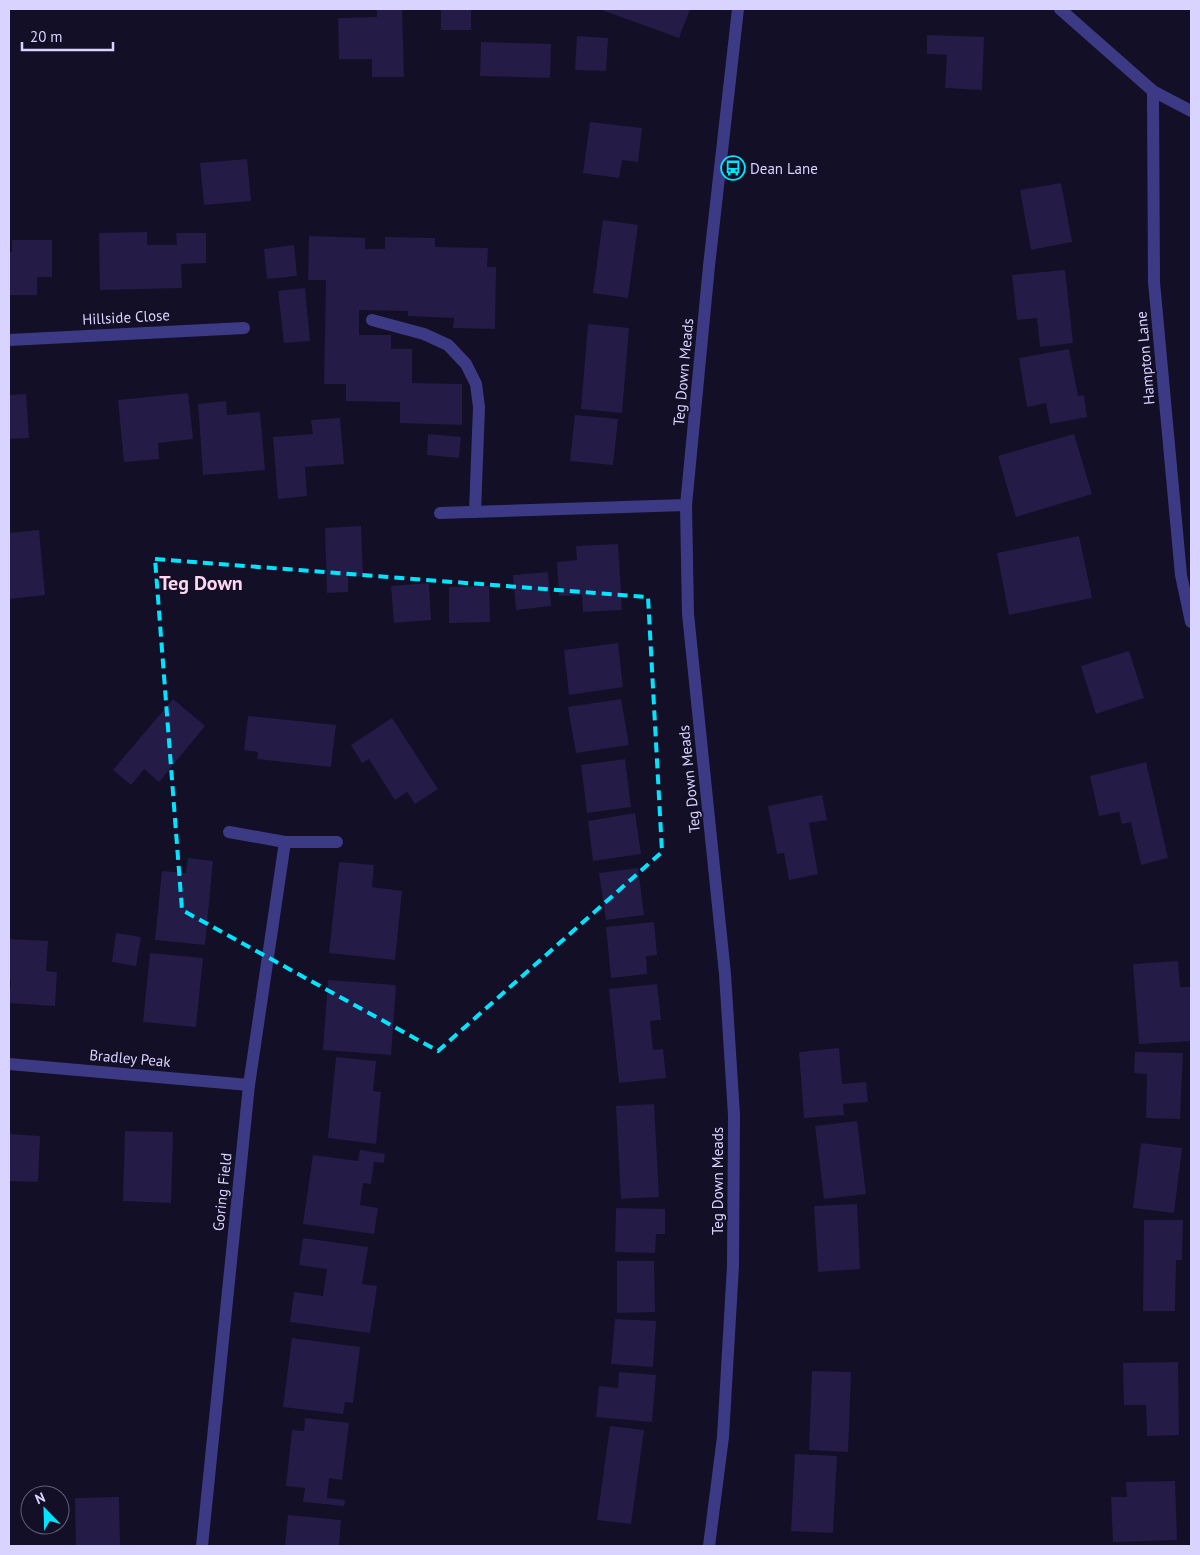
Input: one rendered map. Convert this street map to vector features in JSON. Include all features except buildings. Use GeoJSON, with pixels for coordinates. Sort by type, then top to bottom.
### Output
{"type":"FeatureCollection","features":[{"type":"Feature","properties":{"kind":"street","name":"Teg Down Meads"},"geometry":{"type":"LineString","coordinates":[[709,1546],[723,1437],[732,1285],[734,1115],[725,974],[688,614],[686,505],[709,266],[738,9]]}},
{"type":"Feature","properties":{"kind":"street"},"geometry":{"type":"LineString","coordinates":[[1060,9],[1153,90],[1191,111]]}},
{"type":"Feature","properties":{"kind":"street","name":"Hampton Lane"},"geometry":{"type":"LineString","coordinates":[[1153,90],[1154,282],[1181,576],[1191,622]]}},
{"type":"Feature","properties":{"kind":"street"},"geometry":{"type":"LineString","coordinates":[[372,320],[424,334],[448,345],[466,364],[476,384],[479,407],[475,512]]}},
{"type":"Feature","properties":{"kind":"street","name":"Hillside Close"},"geometry":{"type":"LineString","coordinates":[[9,340],[244,328]]}},
{"type":"Feature","properties":{"kind":"street"},"geometry":{"type":"LineString","coordinates":[[440,513],[686,505]]}},
{"type":"Feature","properties":{"kind":"street"},"geometry":{"type":"LineString","coordinates":[[229,832],[285,842],[337,842]]}},
{"type":"Feature","properties":{"kind":"street","name":"Goring Field"},"geometry":{"type":"LineString","coordinates":[[202,1546],[249,1085],[285,842]]}},
{"type":"Feature","properties":{"kind":"street","name":"Bradley Peak"},"geometry":{"type":"LineString","coordinates":[[9,1064],[249,1085]]}},
{"type":"Feature","properties":{"kind":"highlighted area"},"geometry":{"type":"Polygon","coordinates":[[[155,559],[648,597],[662,852],[438,1051],[182,910],[155,559]]]}},
{"type":"Feature","properties":{"kind":"place","name":"Dean Lane"},"geometry":{"type":"Point","coordinates":[733,168]}},
{"type":"Feature","properties":{"kind":"district","name":"Teg Down"},"geometry":{"type":"Point","coordinates":[201,583]}}]}
